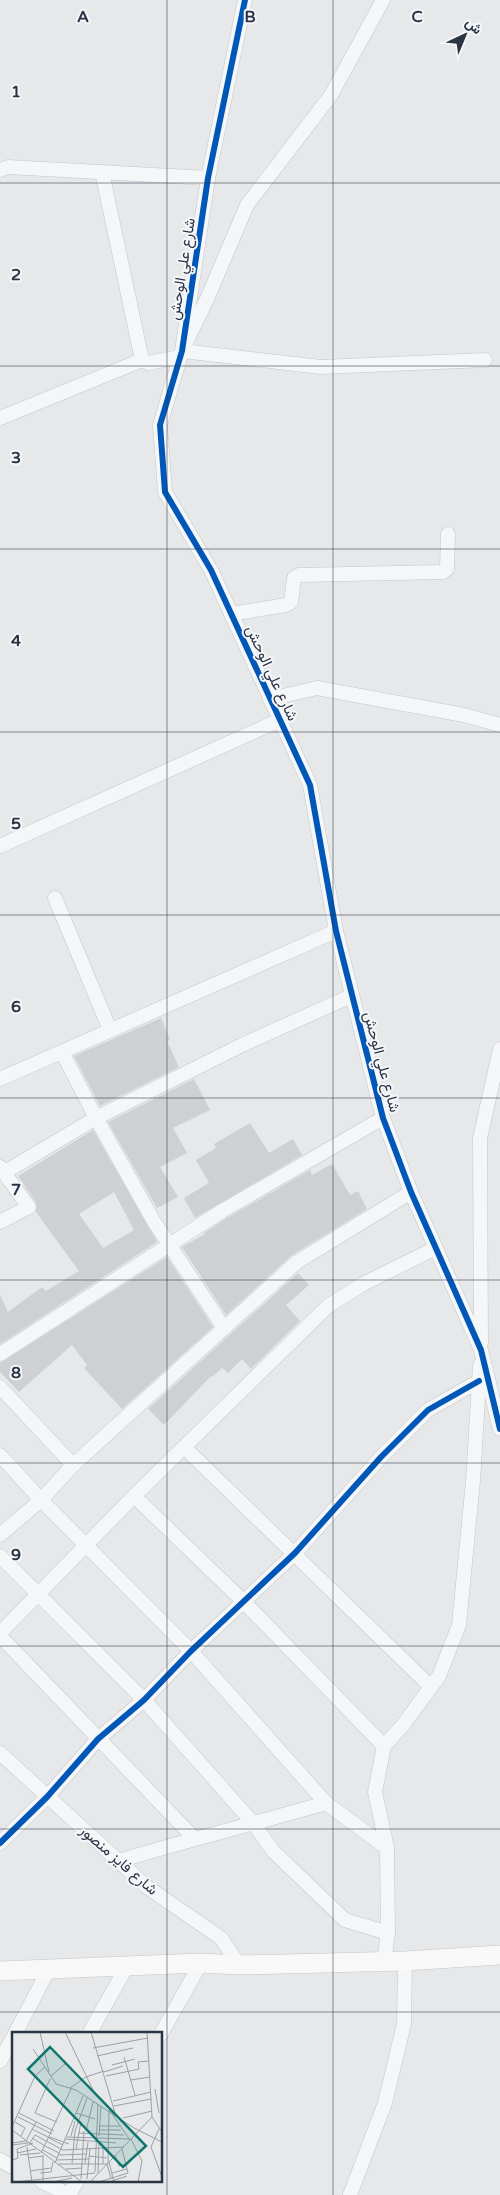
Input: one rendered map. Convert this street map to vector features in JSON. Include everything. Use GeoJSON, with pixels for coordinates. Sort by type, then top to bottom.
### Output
{"type":"FeatureCollection","features":[{"type":"Feature","properties":{"kind":"main road"},"geometry":{"type":"LineString","coordinates":[[0,1971],[201,1963],[239,1965],[405,1961],[500,1956]]}},
{"type":"Feature","properties":{"kind":"street","name":"شارع علي الوحش"},"geometry":{"type":"LineString","coordinates":[[245,0],[208,178],[181,354],[160,425],[164,492],[211,570],[310,785],[336,931],[383,1118],[411,1192],[481,1350]]}},
{"type":"Feature","properties":{"kind":"street"},"geometry":{"type":"LineString","coordinates":[[181,354],[247,205],[331,94],[383,0]]}},
{"type":"Feature","properties":{"kind":"street"},"geometry":{"type":"LineString","coordinates":[[0,170],[8,167],[208,178]]}},
{"type":"Feature","properties":{"kind":"street"},"geometry":{"type":"LineString","coordinates":[[102,172],[142,360]]}},
{"type":"Feature","properties":{"kind":"street"},"geometry":{"type":"LineString","coordinates":[[0,418],[142,360],[148,363],[181,354],[321,367],[485,360]]}},
{"type":"Feature","properties":{"kind":"street"},"geometry":{"type":"LineString","coordinates":[[231,614],[286,605],[291,602],[294,578],[299,575],[443,572],[447,569],[448,534]]}},
{"type":"Feature","properties":{"kind":"street"},"geometry":{"type":"LineString","coordinates":[[270,698],[317,688],[464,715],[500,725]]}},
{"type":"Feature","properties":{"kind":"street"},"geometry":{"type":"LineString","coordinates":[[0,846],[280,720]]}},
{"type":"Feature","properties":{"kind":"street"},"geometry":{"type":"LineString","coordinates":[[55,898],[110,1030]]}},
{"type":"Feature","properties":{"kind":"street"},"geometry":{"type":"LineString","coordinates":[[0,1078],[336,931]]}},
{"type":"Feature","properties":{"kind":"street"},"geometry":{"type":"LineString","coordinates":[[0,1222],[29,1207],[2,1170],[96,1118],[244,1044],[351,996]]}},
{"type":"Feature","properties":{"kind":"street"},"geometry":{"type":"LineString","coordinates":[[384,1961],[388,1933],[387,1848],[375,1792],[384,1746],[403,1725],[439,1676],[459,1625],[473,1481],[481,1350],[480,1138],[500,1049]]}},
{"type":"Feature","properties":{"kind":"street"},"geometry":{"type":"LineString","coordinates":[[62,1052],[96,1118],[169,1244],[224,1328]]}},
{"type":"Feature","properties":{"kind":"street"},"geometry":{"type":"LineString","coordinates":[[0,1354],[169,1244],[383,1118]]}},
{"type":"Feature","properties":{"kind":"street"},"geometry":{"type":"LineString","coordinates":[[0,1534],[41,1500],[73,1464],[297,1262],[411,1192]]}},
{"type":"Feature","properties":{"kind":"street"},"geometry":{"type":"LineString","coordinates":[[194,1838],[1,1638],[37,1593],[328,1306],[363,1284],[436,1248]]}},
{"type":"Feature","properties":{"kind":"street"},"geometry":{"type":"LineString","coordinates":[[481,1350],[500,1429]]}},
{"type":"Feature","properties":{"kind":"street"},"geometry":{"type":"LineString","coordinates":[[0,1843],[47,1797],[98,1739],[144,1700],[191,1650],[295,1553],[428,1410],[479,1381]]}},
{"type":"Feature","properties":{"kind":"street"},"geometry":{"type":"LineString","coordinates":[[0,1386],[73,1464]]}},
{"type":"Feature","properties":{"kind":"street"},"geometry":{"type":"LineString","coordinates":[[184,1446],[431,1687]]}},
{"type":"Feature","properties":{"kind":"street"},"geometry":{"type":"LineString","coordinates":[[0,1455],[86,1546],[191,1650],[326,1803],[387,1848]]}},
{"type":"Feature","properties":{"kind":"street"},"geometry":{"type":"LineString","coordinates":[[134,1496],[244,1601],[384,1746]]}},
{"type":"Feature","properties":{"kind":"street"},"geometry":{"type":"LineString","coordinates":[[0,1556],[144,1700],[254,1824],[273,1851],[345,1920],[388,1933]]}},
{"type":"Feature","properties":{"kind":"street","name":"شارع فايز منصور"},"geometry":{"type":"LineString","coordinates":[[0,1753],[148,1887],[221,1938],[239,1965]]}},
{"type":"Feature","properties":{"kind":"street"},"geometry":{"type":"LineString","coordinates":[[118,1861],[194,1838],[254,1824],[326,1803]]}},
{"type":"Feature","properties":{"kind":"street"},"geometry":{"type":"LineString","coordinates":[[350,2195],[385,2103],[404,2024],[405,1961]]}},
{"type":"Feature","properties":{"kind":"street"},"geometry":{"type":"LineString","coordinates":[[162,2032],[201,1963]]}},
{"type":"Feature","properties":{"kind":"street"},"geometry":{"type":"LineString","coordinates":[[90,2032],[127,1966]]}},
{"type":"Feature","properties":{"kind":"street"},"geometry":{"type":"LineString","coordinates":[[16,2032],[49,1969]]}},
{"type":"Feature","properties":{"kind":"street"},"geometry":{"type":"LineString","coordinates":[[0,2061],[12,2039]]}},
{"type":"Feature","properties":{"kind":"street"},"geometry":{"type":"LineString","coordinates":[[0,2160],[12,2166]]}},
{"type":"Feature","properties":{"kind":"street"},"geometry":{"type":"LineString","coordinates":[[43,2182],[69,2195],[76,2182]]}},
{"type":"Feature","properties":{"kind":"building"},"geometry":{"type":"Polygon","coordinates":[[[161,1018],[170,1040],[167,1041],[179,1067],[100,1106],[74,1056],[161,1018]]]}},
{"type":"Feature","properties":{"kind":"building"},"geometry":{"type":"Polygon","coordinates":[[[194,1079],[210,1110],[173,1128],[187,1153],[160,1167],[178,1197],[157,1208],[108,1122],[194,1079]]]}},
{"type":"Feature","properties":{"kind":"building"},"geometry":{"type":"Polygon","coordinates":[[[250,1123],[269,1153],[293,1139],[302,1155],[195,1218],[184,1198],[209,1183],[196,1160],[216,1148],[214,1144],[250,1123]]]}},
{"type":"Feature","properties":{"kind":"building"},"geometry":{"type":"Polygon","coordinates":[[[93,1130],[157,1242],[0,1344],[0,1295],[8,1312],[42,1287],[46,1291],[79,1271],[36,1212],[36,1202],[18,1176],[93,1130]],[[114,1192],[79,1214],[103,1248],[134,1230],[114,1192]]]}},
{"type":"Feature","properties":{"kind":"building"},"geometry":{"type":"Polygon","coordinates":[[[332,1164],[350,1195],[358,1191],[367,1209],[292,1255],[226,1315],[182,1247],[205,1234],[227,1218],[310,1170],[312,1175],[332,1164]]]}},
{"type":"Feature","properties":{"kind":"building"},"geometry":{"type":"Polygon","coordinates":[[[167,1257],[213,1327],[122,1409],[84,1368],[87,1365],[72,1345],[19,1392],[0,1372],[0,1363],[167,1257]]]}},
{"type":"Feature","properties":{"kind":"building"},"geometry":{"type":"Polygon","coordinates":[[[298,1273],[309,1285],[286,1305],[300,1321],[251,1369],[242,1359],[228,1373],[222,1368],[211,1376],[164,1425],[148,1409],[298,1273]]]}},
{"type":"Feature","properties":{"kind":"cycle path"},"geometry":{"type":"LineString","coordinates":[[245,0],[208,178],[182,351],[160,425],[165,492],[211,570],[310,785],[336,931],[383,1118],[411,1192],[481,1350],[500,1429]]}},
{"type":"Feature","properties":{"kind":"cycle path"},"geometry":{"type":"LineString","coordinates":[[0,1843],[47,1797],[98,1739],[144,1700],[191,1651],[295,1553],[381,1457],[428,1410],[479,1381]]}}]}
